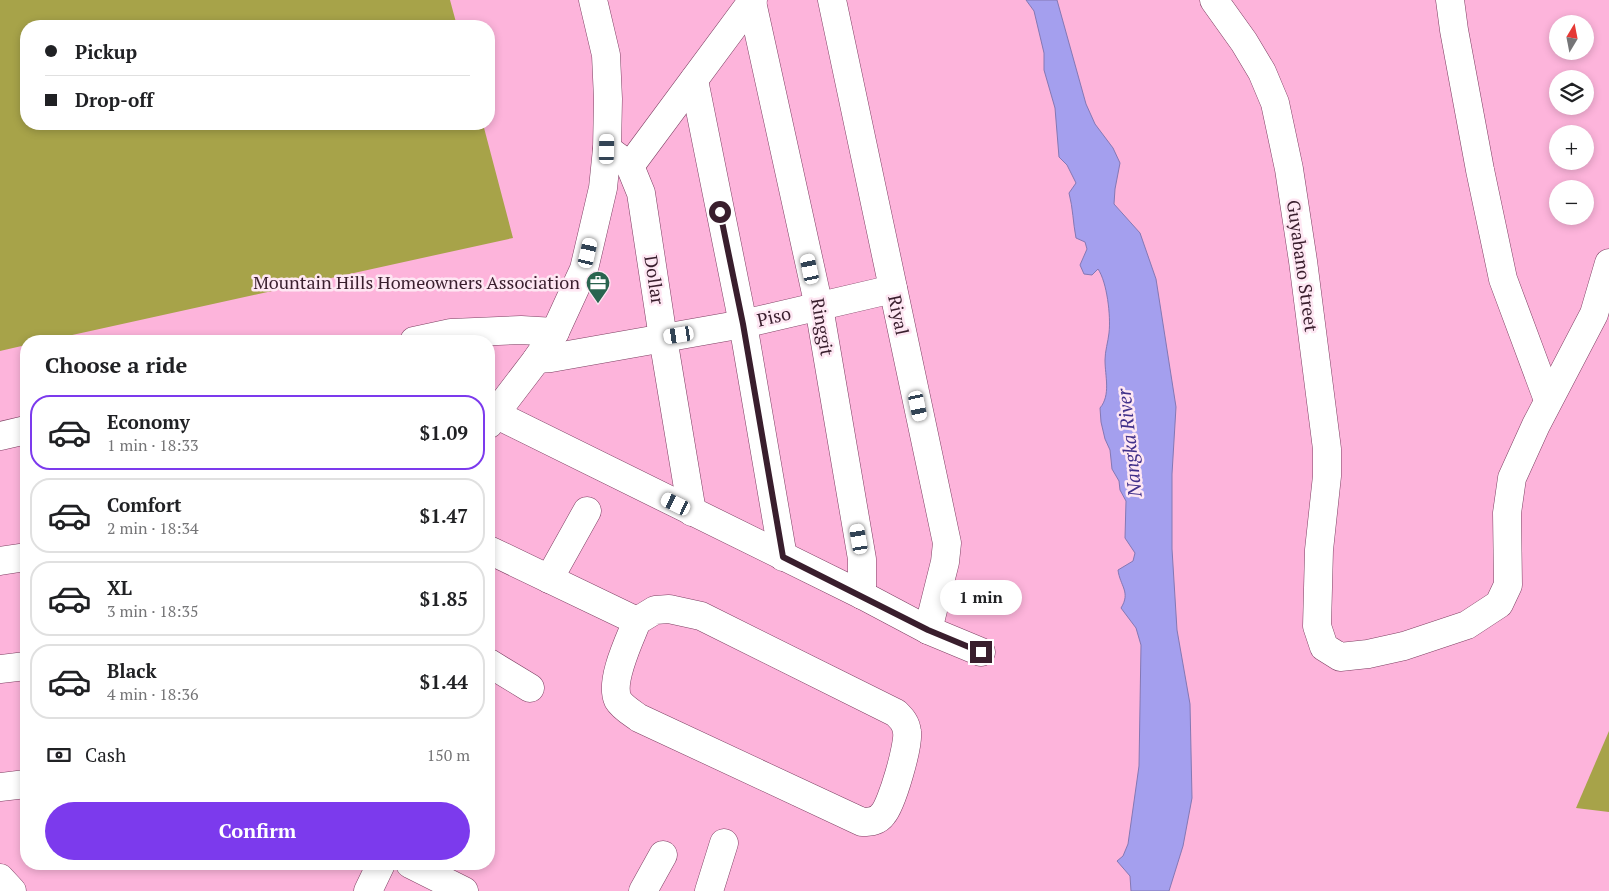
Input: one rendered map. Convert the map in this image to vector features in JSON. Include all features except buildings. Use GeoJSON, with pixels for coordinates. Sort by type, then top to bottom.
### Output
{"type":"FeatureCollection","features":[{"type":"Feature","properties":{"kind":"street"},"geometry":{"type":"LineString","coordinates":[[495,415],[554,332],[584,269],[603,188],[607,149],[608,99],[606,55],[593,0]]}},
{"type":"Feature","properties":{"kind":"street","name":"Riyal"},"geometry":{"type":"LineString","coordinates":[[832,0],[947,543],[945,562],[928,630]]}},
{"type":"Feature","properties":{"kind":"street","name":"Guyabano Street"},"geometry":{"type":"LineString","coordinates":[[1214,0],[1244,42],[1265,80],[1275,103],[1288,169],[1303,261],[1327,449],[1327,476],[1319,550],[1317,626],[1324,648],[1340,658],[1404,646],[1467,625],[1499,604],[1508,585],[1507,514],[1512,478],[1548,400],[1594,314],[1609,263]]}},
{"type":"Feature","properties":{"kind":"street"},"geometry":{"type":"LineString","coordinates":[[1450,0],[1478,161],[1503,279],[1548,400]]}},
{"type":"Feature","properties":{"kind":"street"},"geometry":{"type":"LineString","coordinates":[[607,149],[630,166],[753,1]]}},
{"type":"Feature","properties":{"kind":"street","name":"Ringgit"},"geometry":{"type":"LineString","coordinates":[[753,1],[819,307],[862,559],[862,596]]}},
{"type":"Feature","properties":{"kind":"street"},"geometry":{"type":"LineString","coordinates":[[694,80],[743,324],[783,557]]}},
{"type":"Feature","properties":{"kind":"street","name":"Dollar"},"geometry":{"type":"LineString","coordinates":[[630,166],[641,193],[692,512]]}},
{"type":"Feature","properties":{"kind":"street","name":"Piso"},"geometry":{"type":"LineString","coordinates":[[536,358],[551,358],[743,324],[893,289]]}},
{"type":"Feature","properties":{"kind":"street"},"geometry":{"type":"LineString","coordinates":[[442,335],[520,330],[554,332]]}},
{"type":"Feature","properties":{"kind":"street"},"geometry":{"type":"LineString","coordinates":[[495,420],[692,512],[928,630],[981,652]]}},
{"type":"Feature","properties":{"kind":"street"},"geometry":{"type":"LineString","coordinates":[[0,436],[20,431]]}},
{"type":"Feature","properties":{"kind":"street"},"geometry":{"type":"LineString","coordinates":[[549,579],[587,511]]}},
{"type":"Feature","properties":{"kind":"street"},"geometry":{"type":"LineString","coordinates":[[495,553],[637,620]]}},
{"type":"Feature","properties":{"kind":"street"},"geometry":{"type":"LineString","coordinates":[[0,560],[20,558]]}},
{"type":"Feature","properties":{"kind":"street"},"geometry":{"type":"LineString","coordinates":[[669,609],[701,616],[896,713],[905,722],[908,734],[907,746],[889,805],[882,816],[873,822],[862,822],[639,718],[625,707],[618,700],[616,691],[617,677],[637,620],[655,610],[669,609]]}},
{"type":"Feature","properties":{"kind":"street"},"geometry":{"type":"LineString","coordinates":[[0,669],[20,667]]}},
{"type":"Feature","properties":{"kind":"street"},"geometry":{"type":"LineString","coordinates":[[495,667],[530,688]]}},
{"type":"Feature","properties":{"kind":"street"},"geometry":{"type":"LineString","coordinates":[[0,787],[20,785]]}},
{"type":"Feature","properties":{"kind":"street"},"geometry":{"type":"LineString","coordinates":[[709,891],[724,843]]}},
{"type":"Feature","properties":{"kind":"street"},"geometry":{"type":"LineString","coordinates":[[643,891],[663,854]]}},
{"type":"Feature","properties":{"kind":"street"},"geometry":{"type":"LineString","coordinates":[[368,891],[378,870]]}},
{"type":"Feature","properties":{"kind":"street"},"geometry":{"type":"LineString","coordinates":[[422,870],[464,891]]}},
{"type":"Feature","properties":{"kind":"street"},"geometry":{"type":"LineString","coordinates":[[0,878],[12,891]]}},
{"type":"Feature","properties":{"kind":"shaded area"},"geometry":{"type":"Polygon","coordinates":[[[0,0],[450,0],[455,20],[20,20],[20,130],[485,130],[513,238],[72,335],[20,335],[20,346],[0,351],[0,0]]]}},
{"type":"Feature","properties":{"kind":"shaded area"},"geometry":{"type":"Polygon","coordinates":[[[1609,731],[1609,812],[1576,808],[1609,731]]]}},
{"type":"Feature","properties":{"kind":"water","name":"Nangka River"},"geometry":{"type":"Polygon","coordinates":[[[1026,0],[1057,0],[1086,104],[1095,124],[1113,148],[1120,163],[1114,204],[1140,233],[1156,279],[1176,407],[1172,474],[1172,549],[1177,630],[1190,704],[1192,798],[1183,846],[1169,891],[1131,891],[1130,876],[1117,861],[1123,856],[1128,844],[1139,766],[1141,645],[1136,628],[1121,608],[1125,593],[1118,570],[1133,561],[1135,553],[1125,538],[1126,501],[1120,490],[1119,481],[1112,469],[1110,450],[1101,422],[1100,408],[1105,397],[1107,385],[1105,357],[1109,336],[1109,309],[1106,290],[1098,269],[1092,275],[1084,274],[1080,265],[1087,249],[1085,242],[1076,238],[1075,232],[1069,193],[1076,183],[1067,165],[1059,157],[1055,108],[1044,70],[1044,53],[1034,11],[1026,0]]]}},
{"type":"Feature","properties":{"kind":"place","name":"Mountain Hills Homeowners Association"},"geometry":{"type":"Point","coordinates":[598,304]}},
{"type":"Feature","properties":{"kind":"route"},"geometry":{"type":"LineString","coordinates":[[720,212],[743,324],[783,557],[928,630],[981,652]]}}]}
